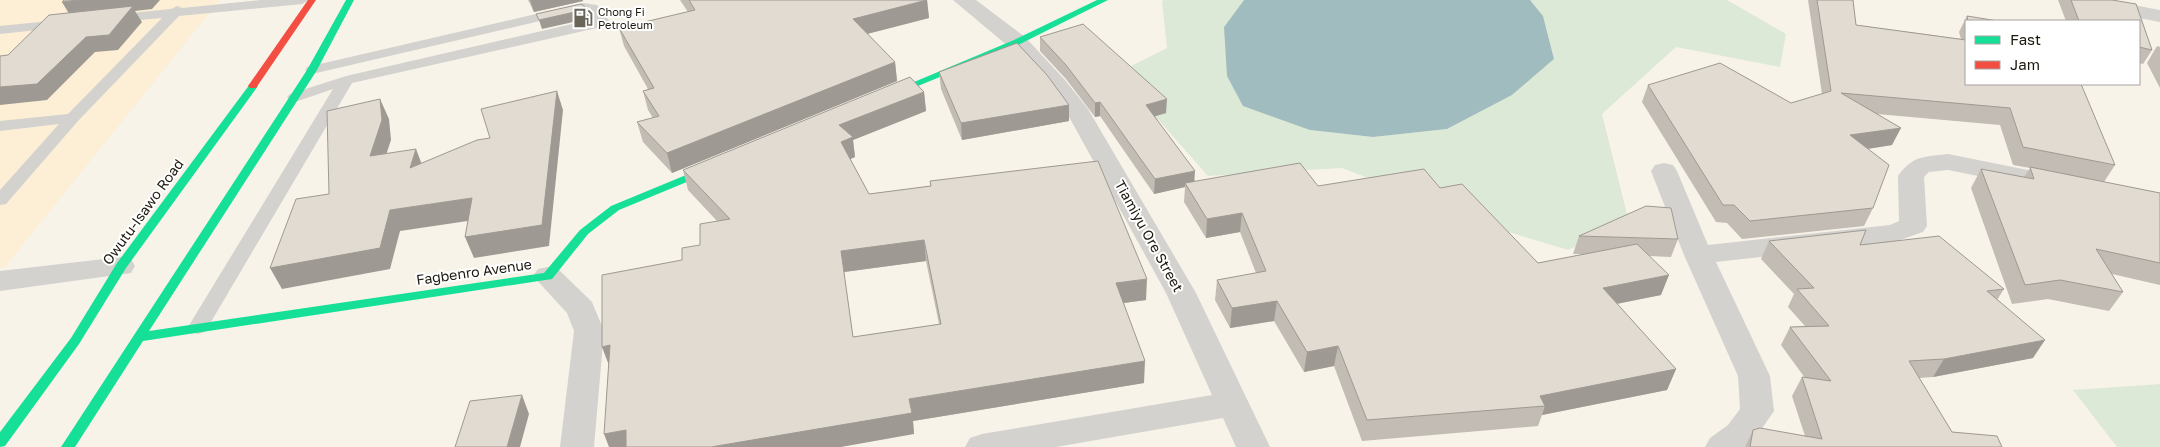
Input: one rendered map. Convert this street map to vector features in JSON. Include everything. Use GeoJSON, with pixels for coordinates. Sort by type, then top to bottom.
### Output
{"type":"FeatureCollection","features":[{"type":"Feature","properties":{"kind":"street","name":"Owutu-Isawo Road"},"geometry":{"type":"LineString","coordinates":[[0,442],[75,341],[121,266],[241,103],[312,0]]}},
{"type":"Feature","properties":{"kind":"street"},"geometry":{"type":"LineString","coordinates":[[68,447],[295,97],[350,0]]}},
{"type":"Feature","properties":{"kind":"street","name":"Tiamiyu Ore Street"},"geometry":{"type":"LineString","coordinates":[[963,0],[1017,42],[1057,85],[1093,136],[1181,293],[1253,447]]}},
{"type":"Feature","properties":{"kind":"street"},"geometry":{"type":"LineString","coordinates":[[871,102],[1017,42],[1104,0]]}},
{"type":"Feature","properties":{"kind":"street"},"geometry":{"type":"LineString","coordinates":[[2073,0],[2160,16]]}},
{"type":"Feature","properties":{"kind":"street","name":"Fagbenro Avenue"},"geometry":{"type":"LineString","coordinates":[[140,337],[548,276],[584,232],[615,208],[734,159]]}},
{"type":"Feature","properties":{"kind":"street"},"geometry":{"type":"LineString","coordinates":[[1698,255],[1894,233],[1913,226],[1911,176],[1921,165],[1948,162],[2083,188]]}},
{"type":"Feature","properties":{"kind":"street"},"geometry":{"type":"LineString","coordinates":[[1664,171],[1698,255],[1754,376],[1757,411],[1740,434],[1722,447]]}},
{"type":"Feature","properties":{"kind":"street"},"geometry":{"type":"LineString","coordinates":[[0,281],[121,266]]}},
{"type":"Feature","properties":{"kind":"street"},"geometry":{"type":"LineString","coordinates":[[548,276],[581,309],[589,331],[577,447]]}},
{"type":"Feature","properties":{"kind":"street"},"geometry":{"type":"LineString","coordinates":[[982,447],[1232,404]]}},
{"type":"Feature","properties":{"kind":"lane"},"geometry":{"type":"LineString","coordinates":[[0,200],[73,118],[185,0]]}},
{"type":"Feature","properties":{"kind":"lane"},"geometry":{"type":"LineString","coordinates":[[107,19],[302,0]]}},
{"type":"Feature","properties":{"kind":"lane"},"geometry":{"type":"LineString","coordinates":[[295,97],[346,80],[597,24],[602,20],[592,8],[583,8],[312,70]]}},
{"type":"Feature","properties":{"kind":"lane"},"geometry":{"type":"LineString","coordinates":[[0,30],[78,22]]}},
{"type":"Feature","properties":{"kind":"lane"},"geometry":{"type":"LineString","coordinates":[[198,327],[346,80]]}},
{"type":"Feature","properties":{"kind":"lane"},"geometry":{"type":"LineString","coordinates":[[0,126],[73,118]]}},
{"type":"Feature","properties":{"kind":"shaded area"},"geometry":{"type":"Polygon","coordinates":[[[0,0],[220,0],[5,267],[0,268],[0,0]]]}},
{"type":"Feature","properties":{"kind":"green space"},"geometry":{"type":"Polygon","coordinates":[[[1244,0],[1224,27],[1310,130],[1373,137],[1447,129],[1512,95],[1554,59],[1543,16],[1530,0],[1727,0],[1786,34],[1780,67],[1676,47],[1602,114],[1629,222],[1568,250],[1502,230],[1342,168],[1208,176],[1117,73],[1167,48],[1162,1],[1244,0]]]}},
{"type":"Feature","properties":{"kind":"green space"},"geometry":{"type":"Polygon","coordinates":[[[2160,384],[2160,447],[2117,447],[2073,390],[2160,384]]]}},
{"type":"Feature","properties":{"kind":"water"},"geometry":{"type":"Polygon","coordinates":[[[1244,0],[1530,0],[1543,16],[1554,59],[1512,95],[1447,129],[1373,137],[1310,130],[1243,106],[1227,76],[1224,27],[1244,0]]]}},
{"type":"Feature","properties":{"kind":"building"},"geometry":{"type":"Polygon","coordinates":[[[689,0],[927,0],[853,19],[895,62],[667,153],[637,122],[659,116],[643,91],[654,88],[619,28],[695,10],[689,0]]]}},
{"type":"Feature","properties":{"kind":"building"},"geometry":{"type":"Polygon","coordinates":[[[1817,0],[1853,0],[1856,25],[1965,40],[1965,85],[2081,85],[2115,165],[2023,147],[2010,108],[1841,93],[1901,128],[1850,135],[1889,165],[1873,208],[1750,221],[1734,205],[1723,205],[1648,85],[1720,63],[1791,103],[1831,91],[1817,0]]]}},
{"type":"Feature","properties":{"kind":"building"},"geometry":{"type":"Polygon","coordinates":[[[2071,0],[2112,0],[2136,4],[2152,50],[2140,47],[2140,20],[2079,20],[2071,0]]]}},
{"type":"Feature","properties":{"kind":"building"},"geometry":{"type":"Polygon","coordinates":[[[581,4],[588,9],[539,20],[536,14],[581,4]]]}},
{"type":"Feature","properties":{"kind":"building"},"geometry":{"type":"Polygon","coordinates":[[[133,6],[109,35],[86,37],[37,84],[0,87],[0,56],[8,55],[49,15],[133,6]]]}},
{"type":"Feature","properties":{"kind":"building"},"geometry":{"type":"Polygon","coordinates":[[[1967,16],[1992,20],[1968,20],[1967,16]]]}},
{"type":"Feature","properties":{"kind":"building"},"geometry":{"type":"Polygon","coordinates":[[[1083,24],[1167,99],[1146,105],[1195,171],[1155,179],[1100,102],[1095,103],[1066,65],[1040,37],[1083,24]]]}},
{"type":"Feature","properties":{"kind":"building"},"geometry":{"type":"Polygon","coordinates":[[[1017,43],[1047,75],[1069,105],[961,123],[939,72],[1017,43]]]}},
{"type":"Feature","properties":{"kind":"building"},"geometry":{"type":"Polygon","coordinates":[[[910,77],[924,92],[839,125],[853,137],[841,142],[869,194],[931,186],[930,181],[1098,161],[1147,279],[1116,283],[1145,361],[909,399],[912,413],[711,447],[626,447],[626,430],[604,434],[610,345],[602,347],[602,275],[682,260],[682,248],[700,245],[700,224],[730,219],[683,170],[910,77]],[[924,240],[841,251],[853,337],[941,324],[924,240]]]}},
{"type":"Feature","properties":{"kind":"building"},"geometry":{"type":"Polygon","coordinates":[[[557,91],[542,225],[465,237],[472,198],[390,210],[380,248],[270,268],[296,199],[329,194],[327,111],[380,99],[382,120],[370,156],[416,149],[410,168],[477,140],[490,138],[481,109],[557,91]]]}},
{"type":"Feature","properties":{"kind":"building"},"geometry":{"type":"Polygon","coordinates":[[[1300,163],[1318,186],[1424,169],[1440,188],[1462,184],[1538,263],[1637,244],[1669,275],[1603,288],[1676,369],[1540,396],[1545,406],[1367,420],[1338,346],[1307,352],[1277,301],[1232,308],[1217,280],[1266,271],[1242,213],[1207,219],[1185,183],[1300,163]]]}},
{"type":"Feature","properties":{"kind":"building"},"geometry":{"type":"Polygon","coordinates":[[[2030,167],[2160,193],[2160,263],[2096,249],[2123,292],[2060,280],[2025,285],[1981,169],[2034,179],[2030,167]]]}},
{"type":"Feature","properties":{"kind":"building"},"geometry":{"type":"Polygon","coordinates":[[[1646,206],[1671,208],[1678,239],[1579,236],[1646,206]]]}},
{"type":"Feature","properties":{"kind":"building"},"geometry":{"type":"Polygon","coordinates":[[[1866,230],[1860,245],[1939,236],[2004,289],[1987,291],[2045,340],[1944,359],[1909,361],[1952,432],[1997,436],[2002,447],[1750,447],[1753,430],[1760,428],[1822,439],[1802,377],[1831,381],[1790,327],[1829,326],[1797,289],[1814,288],[1769,241],[1866,230]]]}},
{"type":"Feature","properties":{"kind":"building"},"geometry":{"type":"Polygon","coordinates":[[[522,395],[507,447],[455,447],[470,401],[522,395]]]}},
{"type":"Feature","properties":{"kind":"traffic: fast"},"geometry":{"type":"LineString","coordinates":[[68,447],[312,70],[350,0]]}},
{"type":"Feature","properties":{"kind":"traffic: fast"},"geometry":{"type":"LineString","coordinates":[[881,98],[1017,42],[1104,0]]}},
{"type":"Feature","properties":{"kind":"traffic: fast"},"geometry":{"type":"LineString","coordinates":[[0,442],[75,341],[121,266],[253,86]]}},
{"type":"Feature","properties":{"kind":"traffic: fast"},"geometry":{"type":"LineString","coordinates":[[140,337],[548,276],[584,232],[615,208],[719,165]]}},
{"type":"Feature","properties":{"kind":"traffic: jam"},"geometry":{"type":"LineString","coordinates":[[253,86],[312,0]]}},
{"type":"Feature","properties":{"kind":"place","name":"Chong Fi Petroleum"},"geometry":{"type":"Point","coordinates":[583,18]}}]}
